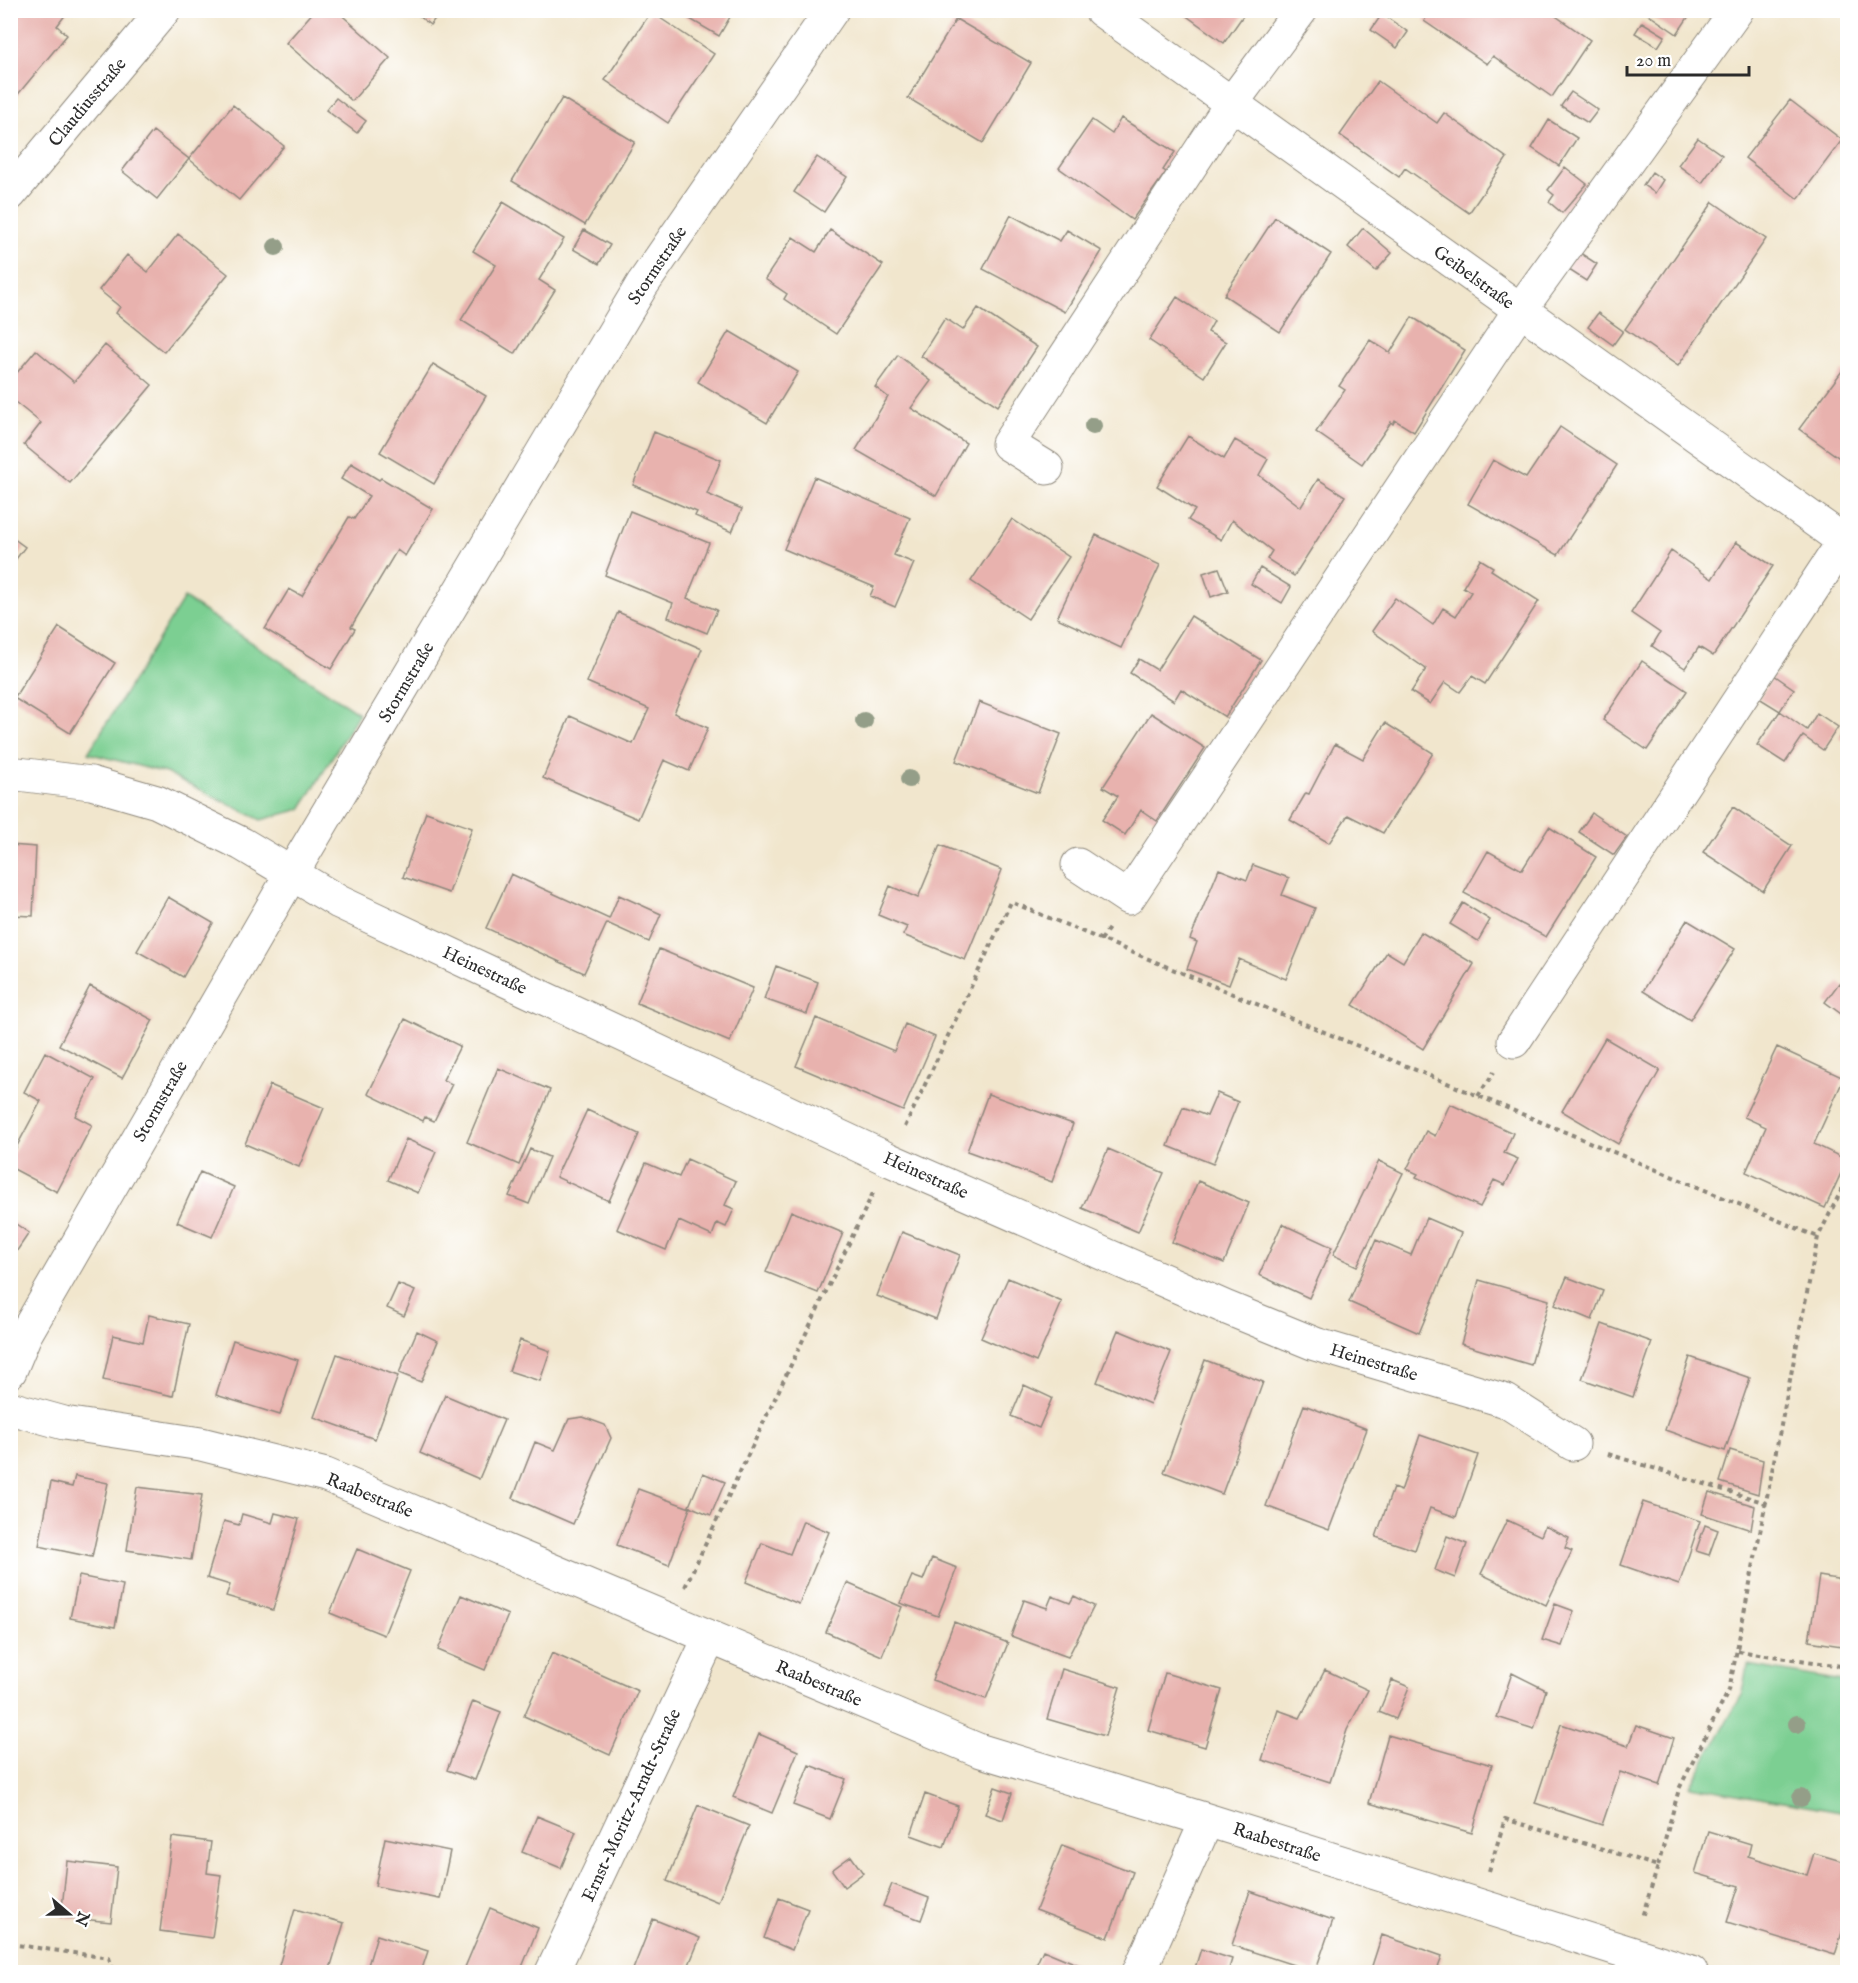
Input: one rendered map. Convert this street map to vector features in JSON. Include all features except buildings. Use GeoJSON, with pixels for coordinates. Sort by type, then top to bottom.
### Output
{"type":"FeatureCollection","features":[{"type":"Feature","properties":{"kind":"street","name":"Claudiusstraße"},"geometry":{"type":"LineString","coordinates":[[10,194],[164,10]]}},
{"type":"Feature","properties":{"kind":"street","name":"Stormstraße"},"geometry":{"type":"LineString","coordinates":[[10,1371],[25,1335],[292,873],[642,285],[832,10]]}},
{"type":"Feature","properties":{"kind":"street","name":"Geibelstraße"},"geometry":{"type":"LineString","coordinates":[[1101,10],[1846,540]]}},
{"type":"Feature","properties":{"kind":"street"},"geometry":{"type":"LineString","coordinates":[[1047,468],[1008,444],[1231,104],[1301,10]]}},
{"type":"Feature","properties":{"kind":"street"},"geometry":{"type":"LineString","coordinates":[[1078,866],[1128,898],[1521,310],[1737,10]]}},
{"type":"Feature","properties":{"kind":"street"},"geometry":{"type":"LineString","coordinates":[[1514,1041],[1846,540]]}},
{"type":"Feature","properties":{"kind":"street","name":"Heinestraße"},"geometry":{"type":"LineString","coordinates":[[10,773],[91,783],[157,802],[242,843],[339,902],[890,1160],[1227,1308],[1315,1344],[1506,1401],[1573,1444]]}},
{"type":"Feature","properties":{"kind":"street","name":"Raabestraße"},"geometry":{"type":"LineString","coordinates":[[10,1408],[64,1423],[201,1444],[326,1475],[978,1750],[1631,1954]]}},
{"type":"Feature","properties":{"kind":"street","name":"Ernst-Moritz-Arndt-Straße"},"geometry":{"type":"LineString","coordinates":[[552,1972],[710,1637]]}},
{"type":"Feature","properties":{"kind":"street"},"geometry":{"type":"LineString","coordinates":[[1138,1972],[1207,1820]]}},
{"type":"Feature","properties":{"kind":"street"},"geometry":{"type":"LineString","coordinates":[[1631,1954],[1691,1972]]}},
{"type":"Feature","properties":{"kind":"path"},"geometry":{"type":"LineString","coordinates":[[669,1620],[1011,902],[1818,1237]]}},
{"type":"Feature","properties":{"kind":"path"},"geometry":{"type":"LineString","coordinates":[[1631,1954],[1679,1789],[1729,1690],[1818,1237],[1848,1177]]}},
{"type":"Feature","properties":{"kind":"path"},"geometry":{"type":"LineString","coordinates":[[1626,1460],[1766,1503]]}},
{"type":"Feature","properties":{"kind":"path"},"geometry":{"type":"LineString","coordinates":[[1738,1651],[1848,1667]]}},
{"type":"Feature","properties":{"kind":"path"},"geometry":{"type":"LineString","coordinates":[[1478,1906],[1504,1819],[1658,1866]]}},
{"type":"Feature","properties":{"kind":"path"},"geometry":{"type":"LineString","coordinates":[[10,1851],[16,1851]]}},
{"type":"Feature","properties":{"kind":"path"},"geometry":{"type":"LineString","coordinates":[[10,1944],[109,1958],[114,1972]]}},
{"type":"Feature","properties":{"kind":"green space"},"geometry":{"type":"Polygon","coordinates":[[[184,598],[359,713],[301,809],[261,820],[166,773],[88,753],[184,598]]]}},
{"type":"Feature","properties":{"kind":"green space"},"geometry":{"type":"Polygon","coordinates":[[[1748,1665],[1847,1682],[1847,1813],[1690,1786],[1743,1693],[1748,1665]]]}}]}
